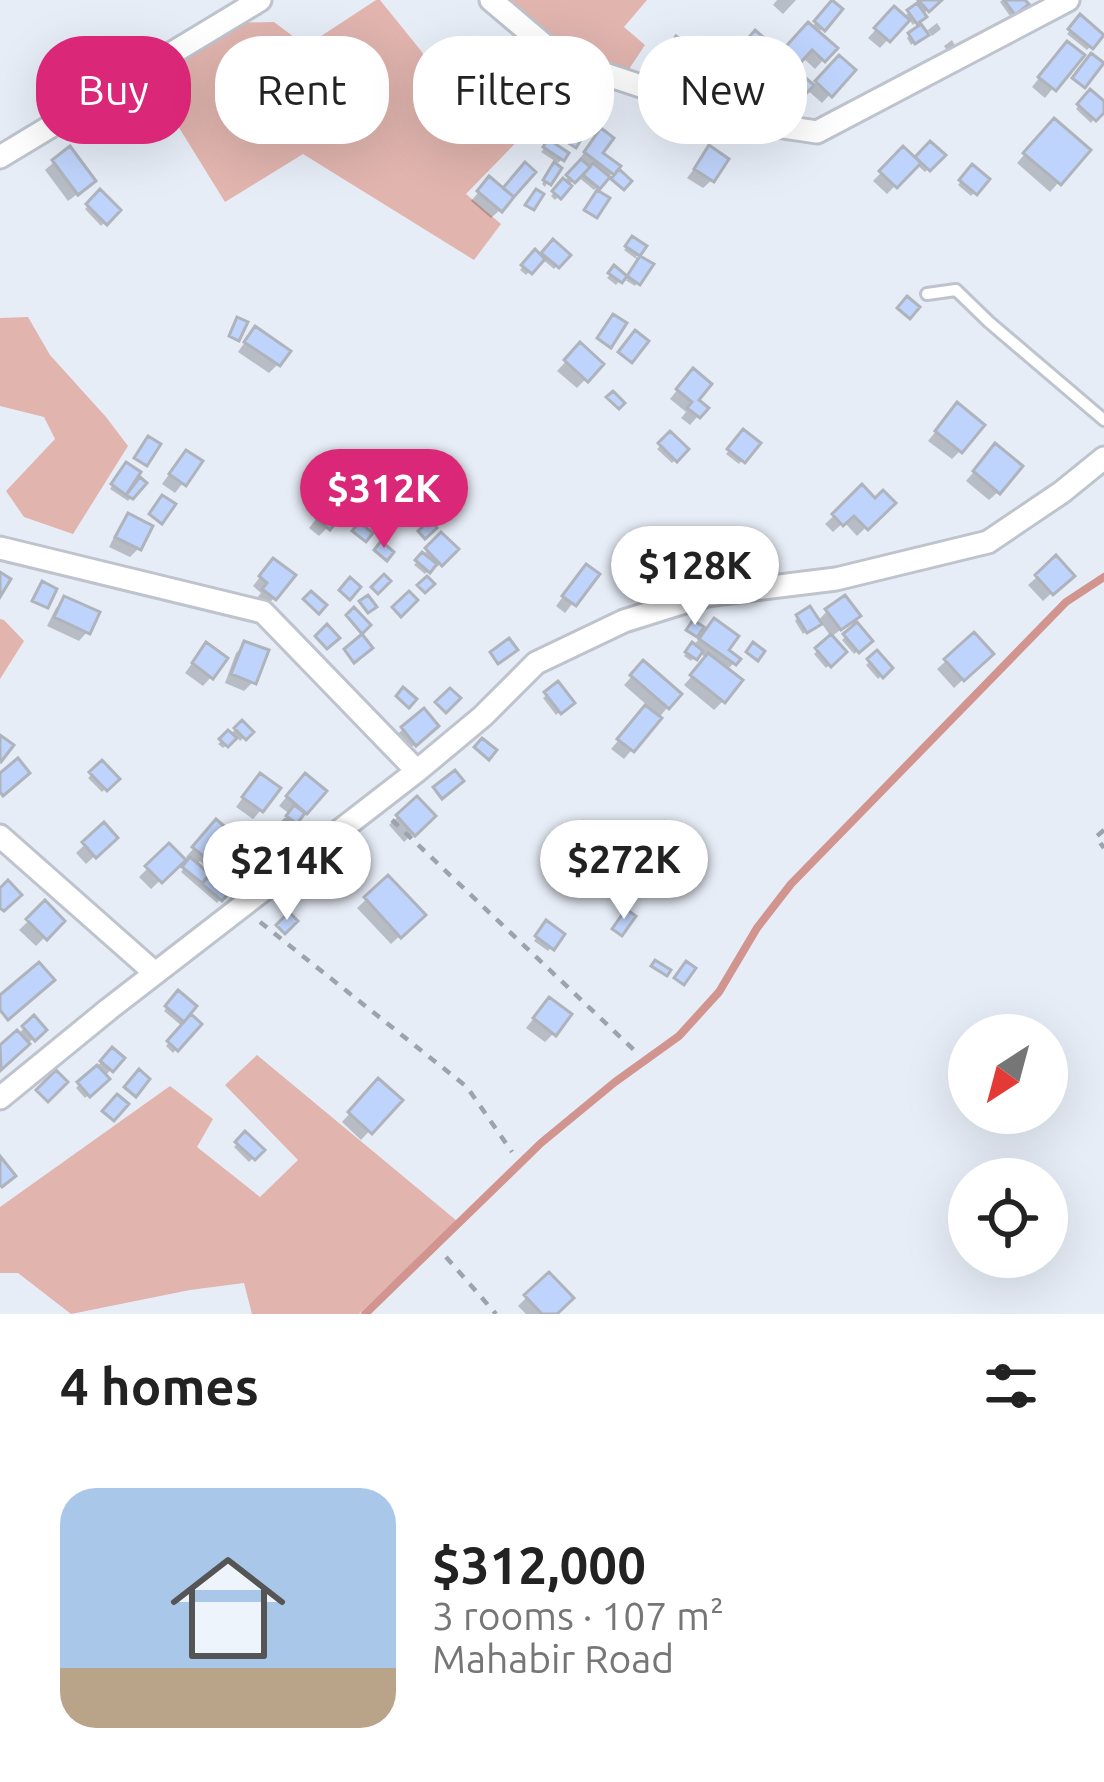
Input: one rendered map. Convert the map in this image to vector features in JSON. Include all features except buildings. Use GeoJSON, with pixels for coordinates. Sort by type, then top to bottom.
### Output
{"type":"FeatureCollection","features":[{"type":"Feature","properties":{"kind":"street"},"geometry":{"type":"LineString","coordinates":[[0,157],[260,0]]}},
{"type":"Feature","properties":{"kind":"street"},"geometry":{"type":"LineString","coordinates":[[491,0],[562,59],[749,122],[817,132],[1068,0]]}},
{"type":"Feature","properties":{"kind":"street"},"geometry":{"type":"LineString","coordinates":[[0,1098],[417,771],[483,716],[536,663],[624,621],[707,595],[836,579],[988,542],[1104,458]]}},
{"type":"Feature","properties":{"kind":"street"},"geometry":{"type":"LineString","coordinates":[[0,548],[263,612],[417,771]]}},
{"type":"Feature","properties":{"kind":"street"},"geometry":{"type":"LineString","coordinates":[[0,836],[155,973]]}},
{"type":"Feature","properties":{"kind":"lane"},"geometry":{"type":"LineString","coordinates":[[927,294],[956,290],[1104,420]]}},
{"type":"Feature","properties":{"kind":"path"},"geometry":{"type":"LineString","coordinates":[[379,801],[387,816],[635,1051]]}},
{"type":"Feature","properties":{"kind":"path"},"geometry":{"type":"LineString","coordinates":[[1104,830],[1096,837],[1104,848]]}},
{"type":"Feature","properties":{"kind":"path"},"geometry":{"type":"LineString","coordinates":[[241,907],[467,1087],[512,1152]]}},
{"type":"Feature","properties":{"kind":"path"},"geometry":{"type":"LineString","coordinates":[[446,1257],[496,1314]]}},
{"type":"Feature","properties":{"kind":"shaded area"},"geometry":{"type":"Polygon","coordinates":[[[380,0],[413,41],[413,144],[515,144],[466,194],[501,224],[474,260],[303,154],[225,202],[189,144],[191,50],[222,23],[274,22],[293,36],[215,36],[215,144],[389,144],[389,36],[321,36],[380,0]]]}},
{"type":"Feature","properties":{"kind":"shaded area"},"geometry":{"type":"Polygon","coordinates":[[[506,0],[647,0],[624,27],[638,39],[638,56],[627,72],[614,68],[614,36],[546,36],[506,0]]]}},
{"type":"Feature","properties":{"kind":"shaded area"},"geometry":{"type":"Polygon","coordinates":[[[28,317],[50,355],[128,446],[73,534],[24,517],[6,491],[55,439],[44,417],[0,406],[0,318],[28,317]]]}},
{"type":"Feature","properties":{"kind":"shaded area"},"geometry":{"type":"Polygon","coordinates":[[[0,619],[24,641],[0,679],[0,619]]]}},
{"type":"Feature","properties":{"kind":"shaded area"},"geometry":{"type":"Polygon","coordinates":[[[257,1055],[457,1221],[359,1314],[252,1314],[244,1283],[71,1314],[18,1273],[0,1273],[0,1207],[170,1086],[213,1119],[197,1147],[260,1197],[298,1160],[225,1085],[257,1055]]]}},
{"type":"Feature","properties":{"kind":"waterway"},"geometry":{"type":"LineString","coordinates":[[365,1314],[541,1143],[679,1036],[719,992],[757,928],[791,884],[1066,602],[1104,577]]}}]}
